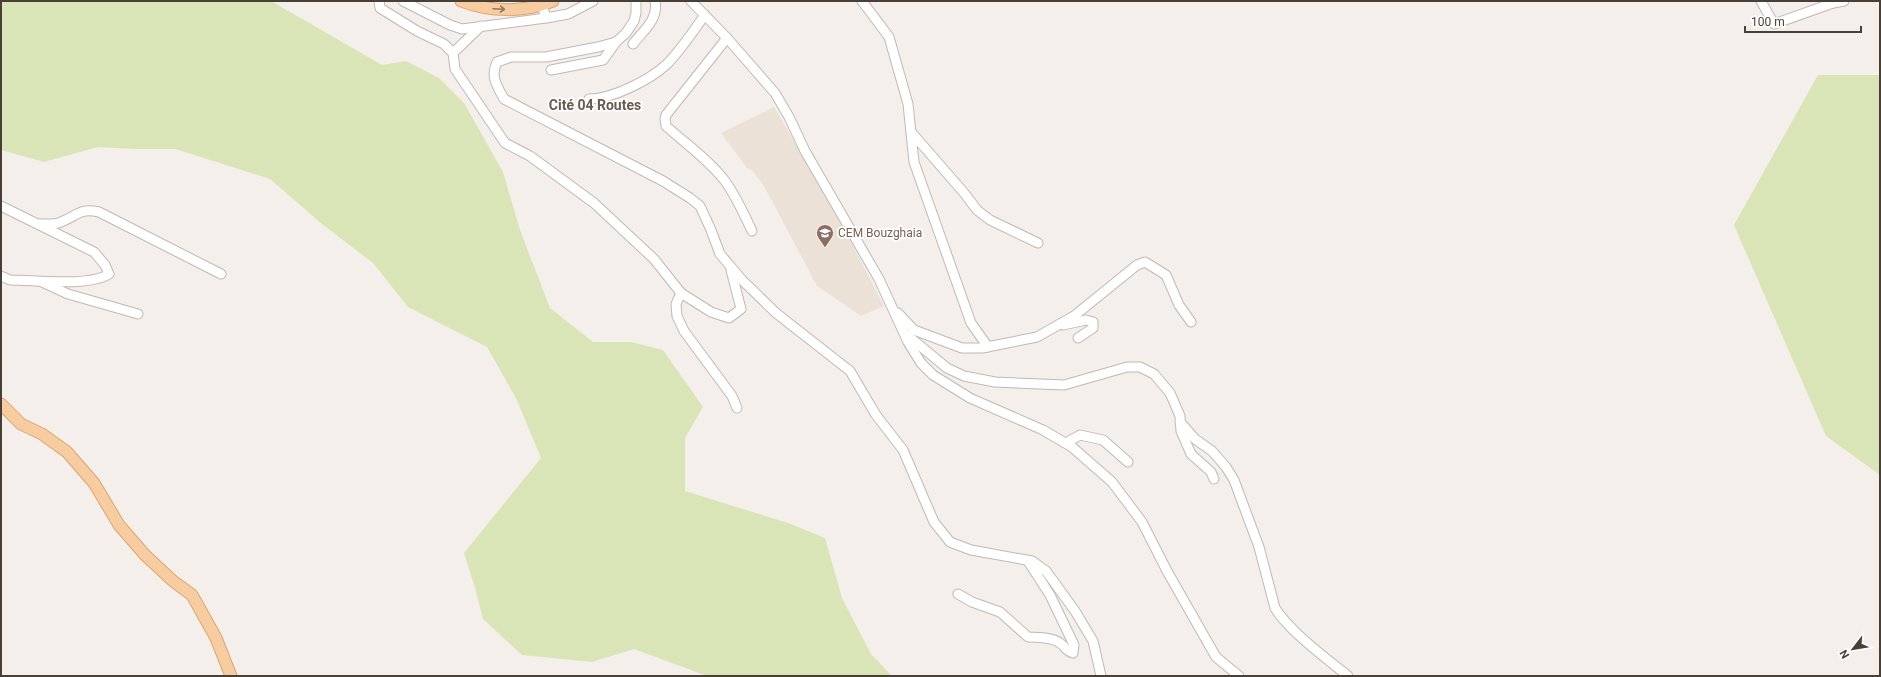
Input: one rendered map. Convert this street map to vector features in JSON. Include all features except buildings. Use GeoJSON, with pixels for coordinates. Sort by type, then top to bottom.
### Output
{"type":"FeatureCollection","features":[{"type":"Feature","properties":{"kind":"main road"},"geometry":{"type":"LineString","coordinates":[[461,1],[472,5],[505,9],[529,8],[548,3]]}},
{"type":"Feature","properties":{"kind":"main road"},"geometry":{"type":"LineString","coordinates":[[1,404],[21,424],[42,434],[67,452],[94,483],[118,525],[145,555],[173,582],[192,595],[216,638],[231,676]]}},
{"type":"Feature","properties":{"kind":"street"},"geometry":{"type":"LineString","coordinates":[[378,1],[380,8],[417,31],[444,44],[453,53],[455,69],[505,144],[530,156],[594,203],[654,259],[681,293],[711,312],[729,318],[742,309],[730,267]]}},
{"type":"Feature","properties":{"kind":"street"},"geometry":{"type":"LineString","coordinates":[[403,1],[450,25],[462,29],[568,14],[593,1]]}},
{"type":"Feature","properties":{"kind":"street"},"geometry":{"type":"LineString","coordinates":[[551,70],[603,60],[616,42],[626,33],[634,21],[636,1]]}},
{"type":"Feature","properties":{"kind":"street"},"geometry":{"type":"LineString","coordinates":[[633,44],[654,17],[656,7],[655,1]]}},
{"type":"Feature","properties":{"kind":"street"},"geometry":{"type":"LineString","coordinates":[[693,1],[776,93],[805,151],[879,279],[904,333],[921,363],[933,375],[970,398],[1044,430],[1066,443],[1092,463],[1112,482],[1142,522],[1216,657],[1239,676]]}},
{"type":"Feature","properties":{"kind":"street"},"geometry":{"type":"LineString","coordinates":[[862,1],[889,37],[908,104],[914,162],[971,324],[988,347]]}},
{"type":"Feature","properties":{"kind":"street"},"geometry":{"type":"LineString","coordinates":[[1761,1],[1774,24],[1833,2],[1844,1]]}},
{"type":"Feature","properties":{"kind":"street"},"geometry":{"type":"LineString","coordinates":[[546,18],[548,3]]}},
{"type":"Feature","properties":{"kind":"street"},"geometry":{"type":"LineString","coordinates":[[589,99],[614,95],[661,69],[672,58],[705,15]]}},
{"type":"Feature","properties":{"kind":"street"},"geometry":{"type":"LineString","coordinates":[[453,53],[481,26]]}},
{"type":"Feature","properties":{"kind":"street"},"geometry":{"type":"LineString","coordinates":[[727,38],[666,116],[665,122],[669,128],[703,158],[725,181],[752,231]]}},
{"type":"Feature","properties":{"kind":"street"},"geometry":{"type":"LineString","coordinates":[[616,42],[546,57],[511,58],[497,62],[493,70],[495,82],[504,99],[662,181],[700,206],[720,254],[730,267],[776,313],[850,371],[876,415],[903,450],[934,522],[950,542],[971,550],[1032,561],[1046,571],[1075,611],[1093,641],[1101,676]]}},
{"type":"Feature","properties":{"kind":"street"},"geometry":{"type":"LineString","coordinates":[[912,133],[977,210],[990,220],[1038,243]]}},
{"type":"Feature","properties":{"kind":"street"},"geometry":{"type":"LineString","coordinates":[[1,206],[94,252],[105,265],[110,274],[104,278],[81,281],[10,280],[1,276]]}},
{"type":"Feature","properties":{"kind":"street"},"geometry":{"type":"LineString","coordinates":[[37,224],[60,223],[75,214],[87,210],[100,212],[221,274]]}},
{"type":"Feature","properties":{"kind":"street"},"geometry":{"type":"LineString","coordinates":[[892,306],[914,330],[962,348],[988,347],[1037,337],[1074,316],[1137,266],[1145,262],[1166,276],[1179,305],[1191,322]]}},
{"type":"Feature","properties":{"kind":"street"},"geometry":{"type":"LineString","coordinates":[[39,280],[68,294],[138,314]]}},
{"type":"Feature","properties":{"kind":"street"},"geometry":{"type":"LineString","coordinates":[[681,293],[676,304],[677,316],[684,331],[732,396],[737,408]]}},
{"type":"Feature","properties":{"kind":"street"},"geometry":{"type":"LineString","coordinates":[[1054,327],[1086,320],[1092,322],[1093,328],[1078,338]]}},
{"type":"Feature","properties":{"kind":"street"},"geometry":{"type":"LineString","coordinates":[[904,333],[947,368],[964,376],[995,382],[1064,385],[1127,367],[1140,367],[1154,374],[1170,393],[1180,416],[1181,431],[1191,454],[1211,472],[1214,478]]}},
{"type":"Feature","properties":{"kind":"street"},"geometry":{"type":"LineString","coordinates":[[1180,422],[1195,438],[1212,451],[1226,467],[1234,480],[1259,547],[1277,612],[1315,649],[1348,676]]}},
{"type":"Feature","properties":{"kind":"street"},"geometry":{"type":"LineString","coordinates":[[1066,443],[1080,435],[1103,440],[1128,462]]}},
{"type":"Feature","properties":{"kind":"street"},"geometry":{"type":"LineString","coordinates":[[958,594],[972,602],[1000,612],[1028,637],[1038,636],[1060,643],[1065,650],[1073,653],[1074,645],[1050,594],[1028,560]]}},
{"type":"Feature","properties":{"kind":"shaded area","name":"CEM Bouzghaia"},"geometry":{"type":"Polygon","coordinates":[[[774,107],[834,209],[884,306],[861,316],[817,286],[764,186],[752,170],[747,168],[721,133],[774,107]]]}},
{"type":"Feature","properties":{"kind":"green space"},"geometry":{"type":"Polygon","coordinates":[[[1,1],[271,1],[382,65],[406,61],[439,78],[464,103],[503,172],[520,230],[550,308],[593,342],[631,342],[663,350],[703,407],[685,438],[685,491],[791,524],[825,538],[842,598],[871,654],[892,676],[707,676],[634,649],[592,662],[522,655],[483,619],[464,553],[541,458],[516,398],[487,347],[408,307],[373,263],[322,224],[270,179],[175,149],[98,147],[44,162],[1,150],[1,1]]]}},
{"type":"Feature","properties":{"kind":"green space"},"geometry":{"type":"Polygon","coordinates":[[[1818,75],[1880,75],[1880,475],[1826,436],[1734,225],[1818,75]]]}},
{"type":"Feature","properties":{"kind":"place","name":"CEM Bouzghaia"},"geometry":{"type":"Point","coordinates":[825,248]}},
{"type":"Feature","properties":{"kind":"district","name":"Cité 04 Routes"},"geometry":{"type":"Point","coordinates":[595,105]}}]}
